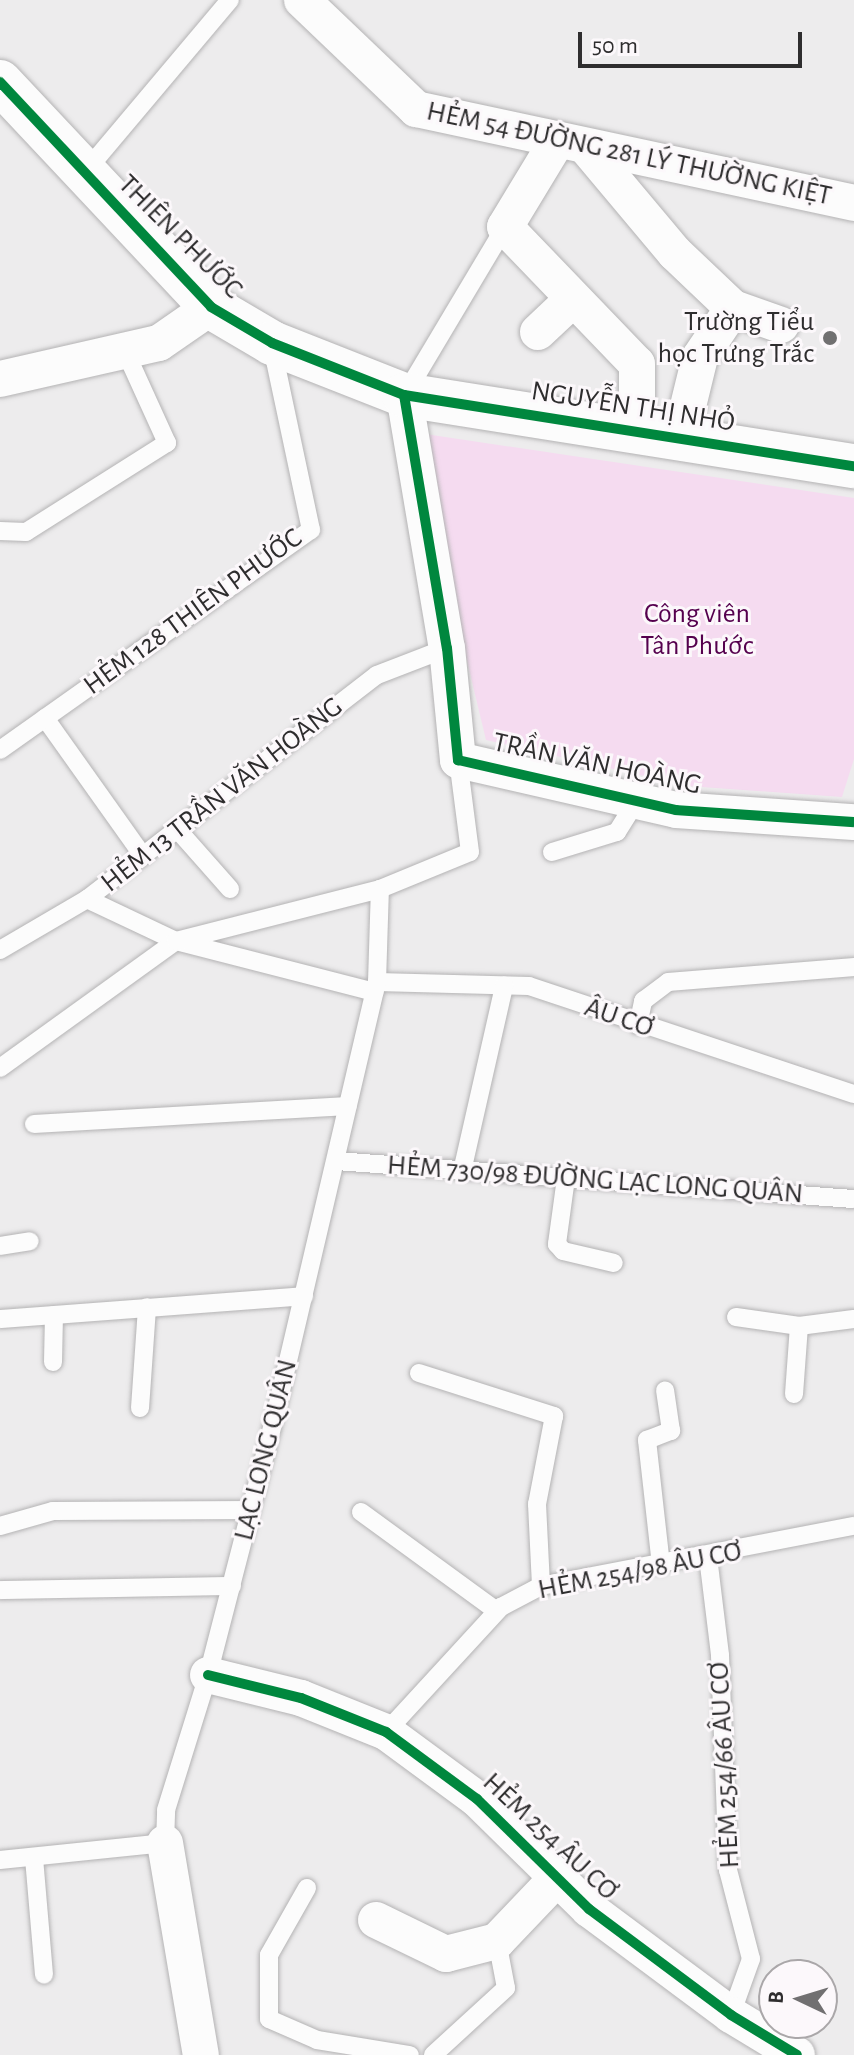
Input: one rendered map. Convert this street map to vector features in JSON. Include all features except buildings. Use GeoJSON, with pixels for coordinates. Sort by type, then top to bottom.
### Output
{"type":"FeatureCollection","features":[{"type":"Feature","properties":{"kind":"street","name":"HẺM 54 ĐƯỜNG 281 LÝ THƯỜNG KIỆT"},"geometry":{"type":"LineString","coordinates":[[302,0],[416,109],[854,203]]}},
{"type":"Feature","properties":{"kind":"street","name":"THIÊN PHƯỚC"},"geometry":{"type":"LineString","coordinates":[[0,82],[211,307],[272,343],[404,395]]}},
{"type":"Feature","properties":{"kind":"street"},"geometry":{"type":"LineString","coordinates":[[637,432],[637,364],[505,227],[572,144],[675,253],[733,308],[781,325]]}},
{"type":"Feature","properties":{"kind":"street"},"geometry":{"type":"LineString","coordinates":[[538,332],[573,299]]}},
{"type":"Feature","properties":{"kind":"street"},"geometry":{"type":"LineString","coordinates":[[0,379],[159,343],[211,307]]}},
{"type":"Feature","properties":{"kind":"street"},"geometry":{"type":"LineString","coordinates":[[680,439],[700,357],[733,308]]}},
{"type":"Feature","properties":{"kind":"street","name":"NGUYỄN THỊ NHỎ"},"geometry":{"type":"LineString","coordinates":[[404,395],[854,466]]}},
{"type":"Feature","properties":{"kind":"street","name":"TRẦN VĂN HOÀNG"},"geometry":{"type":"LineString","coordinates":[[404,395],[447,648],[458,760],[676,810],[852,815]]}},
{"type":"Feature","properties":{"kind":"street","name":"HẺM 254 ÂU CƠ"},"geometry":{"type":"LineString","coordinates":[[208,1675],[301,1698],[386,1732],[477,1799],[556,1879],[731,2015],[797,2055]]}},
{"type":"Feature","properties":{"kind":"street"},"geometry":{"type":"LineString","coordinates":[[165,1843],[201,2055]]}},
{"type":"Feature","properties":{"kind":"street"},"geometry":{"type":"LineString","coordinates":[[376,1920],[446,1954],[497,1941],[556,1879]]}},
{"type":"Feature","properties":{"kind":"lane"},"geometry":{"type":"LineString","coordinates":[[84,174],[230,0]]}},
{"type":"Feature","properties":{"kind":"lane"},"geometry":{"type":"LineString","coordinates":[[404,395],[505,227]]}},
{"type":"Feature","properties":{"kind":"lane","name":"HẺM 128 THIÊN PHƯỚC"},"geometry":{"type":"LineString","coordinates":[[0,750],[311,530],[272,343]]}},
{"type":"Feature","properties":{"kind":"lane"},"geometry":{"type":"LineString","coordinates":[[0,531],[26,532],[167,443],[125,351]]}},
{"type":"Feature","properties":{"kind":"lane","name":"HẺM 13 TRẦN VĂN HOÀNG"},"geometry":{"type":"LineString","coordinates":[[0,950],[87,899],[377,675],[447,648]]}},
{"type":"Feature","properties":{"kind":"lane"},"geometry":{"type":"LineString","coordinates":[[45,718],[143,856]]}},
{"type":"Feature","properties":{"kind":"lane","name":"TRẦN VĂN HOÀNG"},"geometry":{"type":"LineString","coordinates":[[176,941],[380,889],[470,852],[458,760]]}},
{"type":"Feature","properties":{"kind":"lane"},"geometry":{"type":"LineString","coordinates":[[552,852],[617,832],[636,801]]}},
{"type":"Feature","properties":{"kind":"lane"},"geometry":{"type":"LineString","coordinates":[[177,829],[230,889]]}},
{"type":"Feature","properties":{"kind":"lane","name":"LẠC LONG QUÂN"},"geometry":{"type":"LineString","coordinates":[[165,1843],[166,1810],[232,1586],[376,987],[380,889]]}},
{"type":"Feature","properties":{"kind":"lane"},"geometry":{"type":"LineString","coordinates":[[0,1068],[176,941],[87,899]]}},
{"type":"Feature","properties":{"kind":"lane","name":"ÂU CƠ"},"geometry":{"type":"LineString","coordinates":[[176,941],[376,987],[529,986],[638,1025],[854,1094]]}},
{"type":"Feature","properties":{"kind":"lane"},"geometry":{"type":"LineString","coordinates":[[638,1025],[643,1001],[668,982],[854,967]]}},
{"type":"Feature","properties":{"kind":"lane"},"geometry":{"type":"LineString","coordinates":[[463,1167],[504,986]]}},
{"type":"Feature","properties":{"kind":"lane"},"geometry":{"type":"LineString","coordinates":[[34,1124],[347,1106]]}},
{"type":"Feature","properties":{"kind":"lane","name":"HẺM 730/98 ĐƯỜNG LẠC LONG QUÂN"},"geometry":{"type":"LineString","coordinates":[[336,1161],[463,1167],[566,1178],[854,1199]]}},
{"type":"Feature","properties":{"kind":"lane"},"geometry":{"type":"LineString","coordinates":[[566,1178],[557,1244],[563,1251],[614,1263]]}},
{"type":"Feature","properties":{"kind":"lane"},"geometry":{"type":"LineString","coordinates":[[0,1246],[30,1241]]}},
{"type":"Feature","properties":{"kind":"lane"},"geometry":{"type":"LineString","coordinates":[[0,1319],[304,1296]]}},
{"type":"Feature","properties":{"kind":"lane"},"geometry":{"type":"LineString","coordinates":[[140,1408],[147,1307]]}},
{"type":"Feature","properties":{"kind":"lane"},"geometry":{"type":"LineString","coordinates":[[53,1362],[54,1315]]}},
{"type":"Feature","properties":{"kind":"lane"},"geometry":{"type":"LineString","coordinates":[[736,1317],[799,1326],[854,1319]]}},
{"type":"Feature","properties":{"kind":"lane"},"geometry":{"type":"LineString","coordinates":[[794,1394],[799,1326]]}},
{"type":"Feature","properties":{"kind":"lane"},"geometry":{"type":"LineString","coordinates":[[419,1373],[554,1416],[537,1504],[541,1586]]}},
{"type":"Feature","properties":{"kind":"lane"},"geometry":{"type":"LineString","coordinates":[[661,1565],[647,1440],[671,1431],[665,1390]]}},
{"type":"Feature","properties":{"kind":"lane"},"geometry":{"type":"LineString","coordinates":[[0,1526],[53,1511],[251,1510]]}},
{"type":"Feature","properties":{"kind":"lane"},"geometry":{"type":"LineString","coordinates":[[361,1512],[497,1611]]}},
{"type":"Feature","properties":{"kind":"lane","name":"HẺM 254/98 ÂU CƠ"},"geometry":{"type":"LineString","coordinates":[[386,1732],[497,1611],[541,1586],[708,1557],[854,1526]]}},
{"type":"Feature","properties":{"kind":"lane","name":"HẺM 254/66 ÂU CƠ"},"geometry":{"type":"LineString","coordinates":[[708,1557],[720,1655],[728,1870],[751,1959],[731,2015]]}},
{"type":"Feature","properties":{"kind":"lane"},"geometry":{"type":"LineString","coordinates":[[0,1590],[232,1586]]}},
{"type":"Feature","properties":{"kind":"lane"},"geometry":{"type":"LineString","coordinates":[[0,1860],[165,1843]]}},
{"type":"Feature","properties":{"kind":"lane"},"geometry":{"type":"LineString","coordinates":[[34,1858],[44,1975]]}},
{"type":"Feature","properties":{"kind":"lane"},"geometry":{"type":"LineString","coordinates":[[307,1888],[269,1955],[269,2019],[317,2040],[410,2055]]}},
{"type":"Feature","properties":{"kind":"lane"},"geometry":{"type":"LineString","coordinates":[[433,2055],[506,1988],[497,1941]]}},
{"type":"Feature","properties":{"kind":"green space","name":"Công viên Tân Phước"},"geometry":{"type":"Polygon","coordinates":[[[412,432],[854,498],[854,759],[842,797],[688,786],[486,740],[412,432]]]}},
{"type":"Feature","properties":{"kind":"cycle path"},"geometry":{"type":"LineString","coordinates":[[0,82],[211,307],[272,343],[404,395],[854,466]]}},
{"type":"Feature","properties":{"kind":"cycle path"},"geometry":{"type":"LineString","coordinates":[[404,395],[447,648],[458,760],[676,810],[854,822]]}},
{"type":"Feature","properties":{"kind":"cycle path"},"geometry":{"type":"LineString","coordinates":[[208,1675],[301,1698],[386,1732],[477,1799],[589,1909],[731,2015],[797,2055]]}},
{"type":"Feature","properties":{"kind":"place","name":"Trường Tiểu học Trưng Trắc"},"geometry":{"type":"Point","coordinates":[830,338]}}]}
